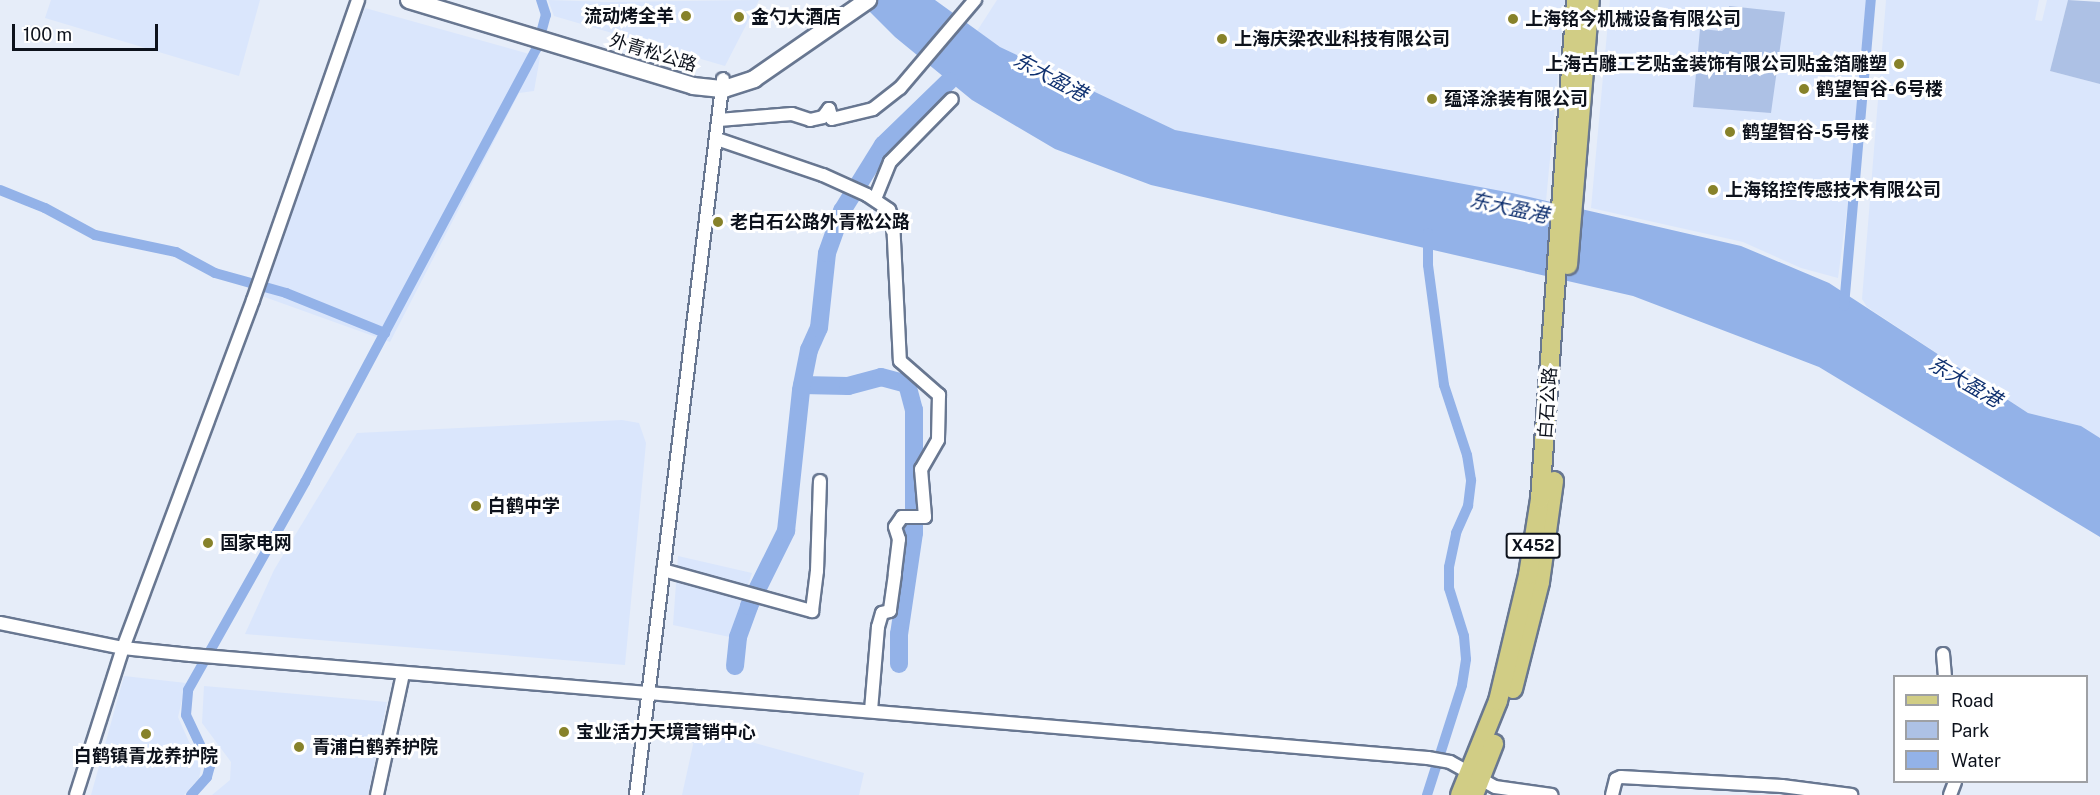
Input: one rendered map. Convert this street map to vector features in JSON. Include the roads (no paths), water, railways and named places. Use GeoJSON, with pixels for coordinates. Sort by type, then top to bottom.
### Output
{"type":"FeatureCollection","features":[{"type":"Feature","properties":{"kind":"main road","name":"外青松公路"},"geometry":{"type":"LineString","coordinates":[[409,0],[541,35]]}},
{"type":"Feature","properties":{"kind":"main road","name":"外青松公路"},"geometry":{"type":"LineString","coordinates":[[441,0],[693,86],[754,79],[843,8],[868,0]]}},
{"type":"Feature","properties":{"kind":"main road","name":"白石公路"},"geometry":{"type":"LineString","coordinates":[[1460,795],[1475,782],[1526,647],[1540,582],[1556,461],[1561,287],[1576,0]]}},
{"type":"Feature","properties":{"kind":"main road","name":"白石公路"},"geometry":{"type":"LineString","coordinates":[[1567,185],[1590,0]]}},
{"type":"Feature","properties":{"kind":"street"},"geometry":{"type":"LineString","coordinates":[[76,795],[123,648],[253,300],[358,0]]}},
{"type":"Feature","properties":{"kind":"street"},"geometry":{"type":"LineString","coordinates":[[719,120],[792,114],[810,120],[822,117],[829,109],[832,119],[856,115],[889,99],[966,14],[975,0]]}},
{"type":"Feature","properties":{"kind":"street"},"geometry":{"type":"LineString","coordinates":[[636,795],[723,84]]}},
{"type":"Feature","properties":{"kind":"street"},"geometry":{"type":"LineString","coordinates":[[871,197],[890,162],[952,99]]}},
{"type":"Feature","properties":{"kind":"street"},"geometry":{"type":"LineString","coordinates":[[717,139],[845,185],[871,197],[889,210],[893,220],[900,361],[939,394],[938,440],[921,469],[925,517],[902,517],[895,527],[899,539],[895,574],[890,611],[882,613],[878,627],[871,710]]}},
{"type":"Feature","properties":{"kind":"street"},"geometry":{"type":"LineString","coordinates":[[663,570],[812,611],[818,571],[820,481]]}},
{"type":"Feature","properties":{"kind":"street"},"geometry":{"type":"LineString","coordinates":[[0,623],[123,648],[221,658],[403,674],[650,691],[1428,758],[1450,762],[1475,782],[1551,795]]}},
{"type":"Feature","properties":{"kind":"street"},"geometry":{"type":"LineString","coordinates":[[1943,654],[1945,675]]}},
{"type":"Feature","properties":{"kind":"street"},"geometry":{"type":"LineString","coordinates":[[376,795],[403,674]]}},
{"type":"Feature","properties":{"kind":"street"},"geometry":{"type":"LineString","coordinates":[[1612,795],[1616,779],[1621,777],[1848,795]]}},
{"type":"Feature","properties":{"kind":"water","name":"东大盈港"},"geometry":{"type":"Polygon","coordinates":[[[858,0],[935,0],[1000,47],[1175,130],[1512,193],[1741,246],[1829,283],[2028,413],[2081,426],[2100,438],[2100,537],[1819,367],[1633,296],[1151,185],[1055,149],[972,100],[895,37],[858,0]]]}},
{"type":"Feature","properties":{"kind":"waterway"},"geometry":{"type":"LineString","coordinates":[[191,795],[207,777],[210,766],[186,715],[188,690],[305,482],[537,48],[546,15],[541,0]]}},
{"type":"Feature","properties":{"kind":"waterway"},"geometry":{"type":"LineString","coordinates":[[1844,306],[1871,0]]}},
{"type":"Feature","properties":{"kind":"waterway"},"geometry":{"type":"LineString","coordinates":[[735,666],[738,637],[749,606],[786,531],[801,390],[809,350],[819,328],[827,253],[842,211],[883,145],[949,81]]}},
{"type":"Feature","properties":{"kind":"waterway"},"geometry":{"type":"LineString","coordinates":[[0,190],[45,208],[95,235],[176,252],[215,273],[286,293],[385,333]]}},
{"type":"Feature","properties":{"kind":"waterway"},"geometry":{"type":"LineString","coordinates":[[1427,795],[1462,685],[1466,659],[1464,636],[1449,588],[1449,567],[1456,533],[1468,506],[1471,480],[1467,455],[1444,385],[1428,265],[1428,233]]}},
{"type":"Feature","properties":{"kind":"waterway"},"geometry":{"type":"LineString","coordinates":[[802,385],[848,386],[881,377],[907,384],[914,410],[914,533],[899,634],[899,664]]}},
{"type":"Feature","properties":{"kind":"place","name":"流动烤全羊"},"geometry":{"type":"Point","coordinates":[686,16]}},
{"type":"Feature","properties":{"kind":"place","name":"金勺大酒店"},"geometry":{"type":"Point","coordinates":[739,17]}},
{"type":"Feature","properties":{"kind":"place","name":"上海铭今机械设备有限公司"},"geometry":{"type":"Point","coordinates":[1513,19]}},
{"type":"Feature","properties":{"kind":"place","name":"上海庆梁农业科技有限公司"},"geometry":{"type":"Point","coordinates":[1222,39]}},
{"type":"Feature","properties":{"kind":"place","name":"上海古雕工艺贴金装饰有限公司贴金箔雕塑"},"geometry":{"type":"Point","coordinates":[1899,64]}},
{"type":"Feature","properties":{"kind":"place","name":"鹤望智谷-6号楼"},"geometry":{"type":"Point","coordinates":[1804,89]}},
{"type":"Feature","properties":{"kind":"place","name":"蕴泽涂装有限公司"},"geometry":{"type":"Point","coordinates":[1432,99]}},
{"type":"Feature","properties":{"kind":"place","name":"鹤望智谷-5号楼"},"geometry":{"type":"Point","coordinates":[1730,132]}},
{"type":"Feature","properties":{"kind":"place","name":"上海铭控传感技术有限公司"},"geometry":{"type":"Point","coordinates":[1713,190]}},
{"type":"Feature","properties":{"kind":"place","name":"老白石公路外青松公路"},"geometry":{"type":"Point","coordinates":[718,222]}},
{"type":"Feature","properties":{"kind":"place","name":"白鹤中学"},"geometry":{"type":"Point","coordinates":[476,506]}},
{"type":"Feature","properties":{"kind":"place","name":"国家电网"},"geometry":{"type":"Point","coordinates":[208,543]}},
{"type":"Feature","properties":{"kind":"place","name":"宝业活力天境营销中心"},"geometry":{"type":"Point","coordinates":[564,732]}},
{"type":"Feature","properties":{"kind":"place","name":"白鹤镇青龙养护院"},"geometry":{"type":"Point","coordinates":[146,734]}},
{"type":"Feature","properties":{"kind":"place","name":"青浦白鹤养护院"},"geometry":{"type":"Point","coordinates":[299,747]}}]}
